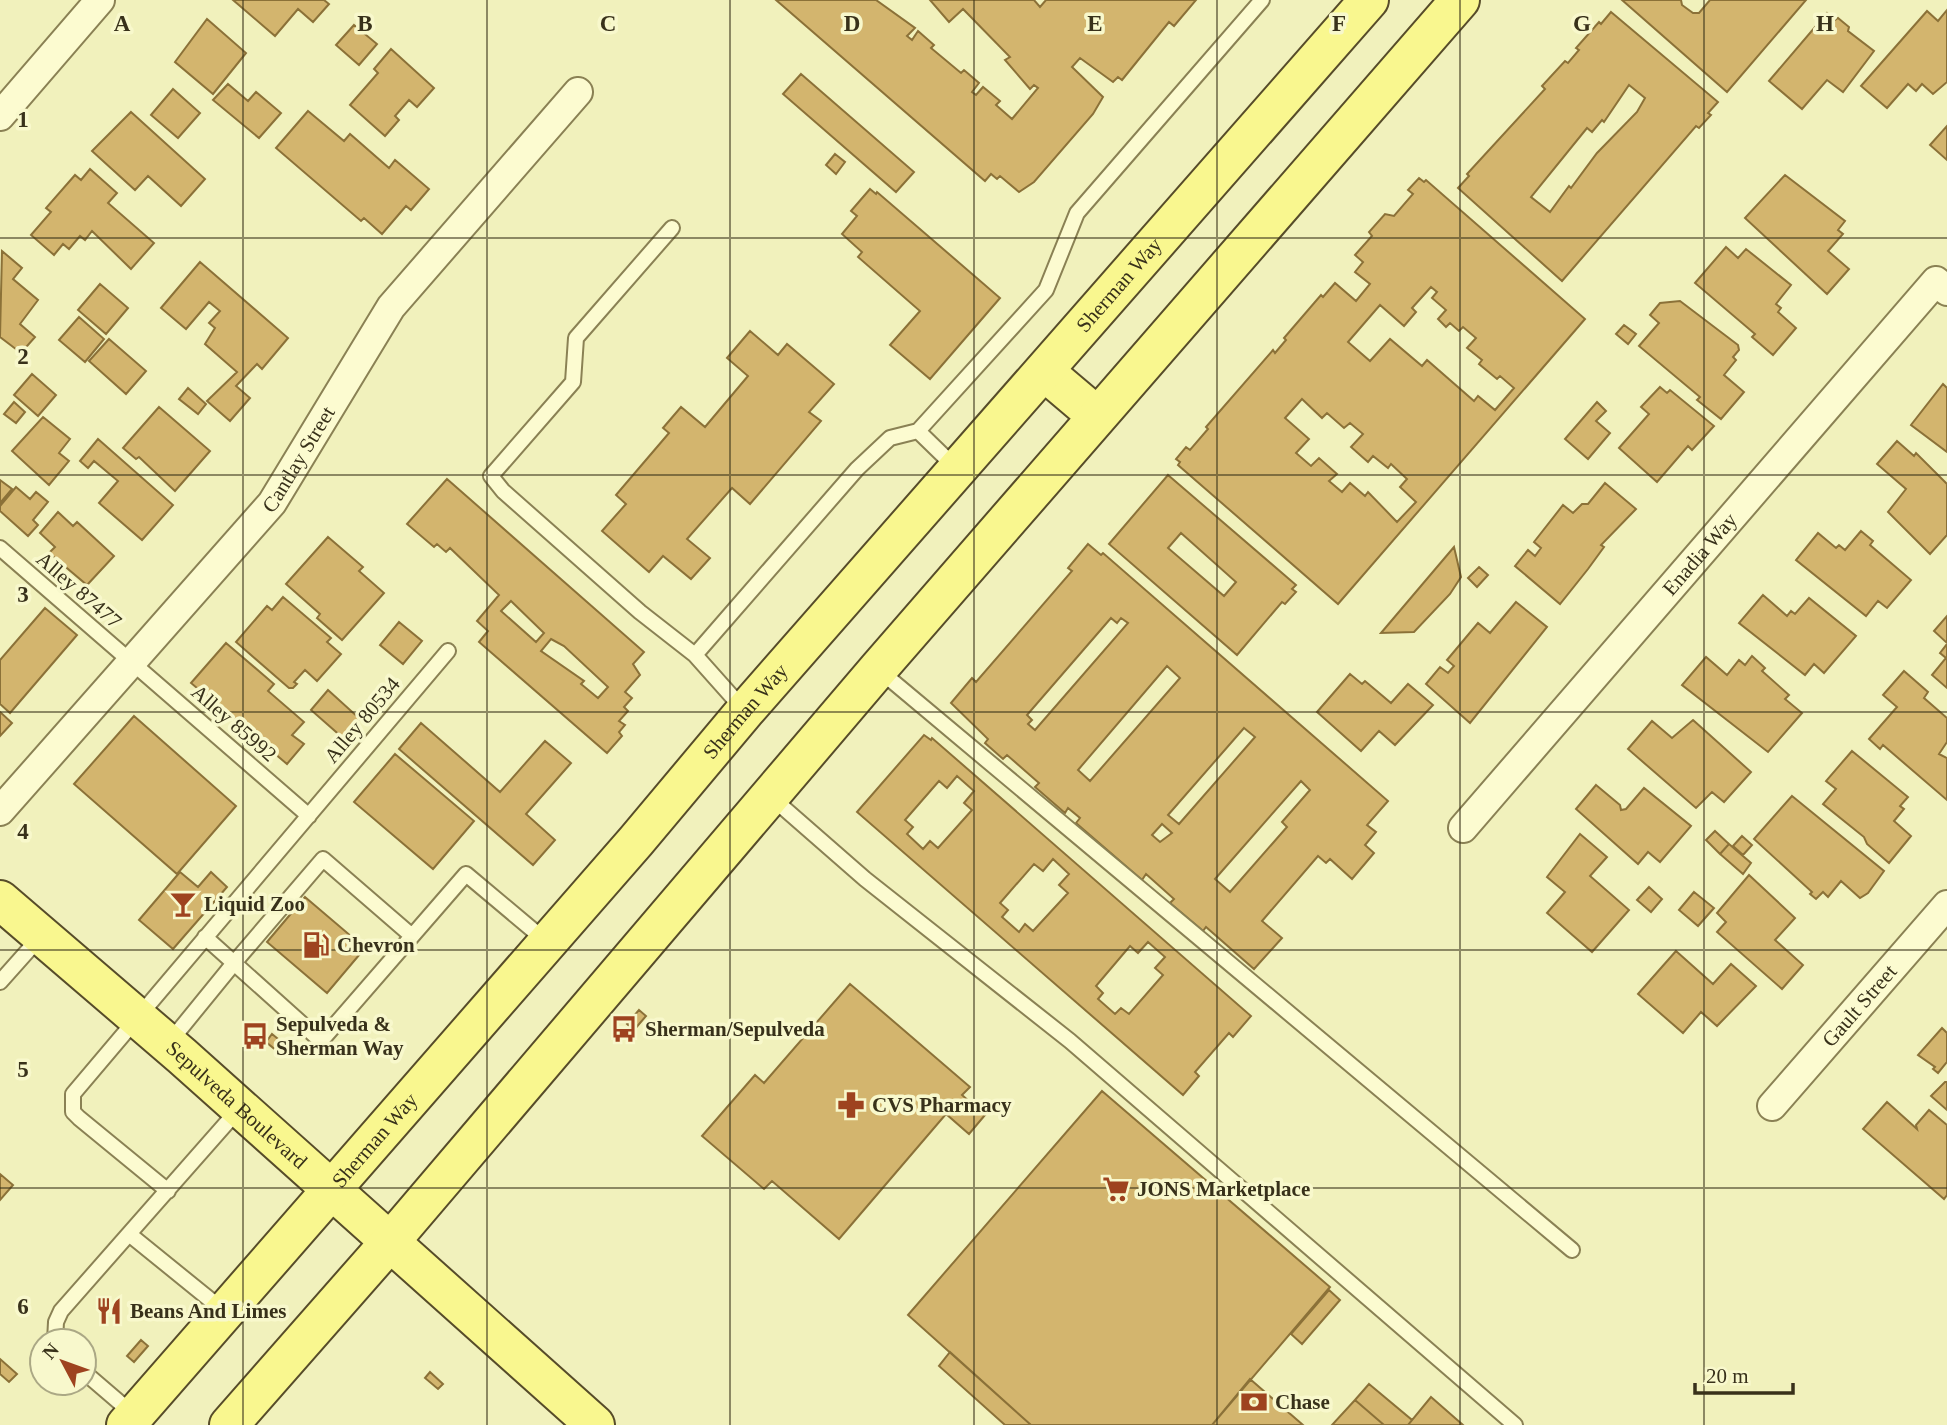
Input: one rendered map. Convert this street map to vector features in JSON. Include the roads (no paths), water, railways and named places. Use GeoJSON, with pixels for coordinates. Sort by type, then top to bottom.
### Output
{"type":"FeatureCollection","features":[{"type":"Feature","properties":{"kind":"main road","name":"Sherman Way"},"geometry":{"type":"LineString","coordinates":[[130,1420],[548,943],[745,711],[1369,0]]}},
{"type":"Feature","properties":{"kind":"main road"},"geometry":{"type":"LineString","coordinates":[[229,1425],[390,1243],[878,669],[1460,0]]}},
{"type":"Feature","properties":{"kind":"main road"},"geometry":{"type":"LineString","coordinates":[[1045,372],[1097,416]]}},
{"type":"Feature","properties":{"kind":"main road","name":"Sepulveda Boulevard"},"geometry":{"type":"LineString","coordinates":[[0,900],[138,1017],[587,1423]]}},
{"type":"Feature","properties":{"kind":"street"},"geometry":{"type":"LineString","coordinates":[[0,116],[100,0]]}},
{"type":"Feature","properties":{"kind":"street","name":"Cantlay Street"},"geometry":{"type":"LineString","coordinates":[[0,811],[272,503],[391,307],[578,92]]}},
{"type":"Feature","properties":{"kind":"street","name":"Enadia Way"},"geometry":{"type":"LineString","coordinates":[[1464,828],[1942,286]]}},
{"type":"Feature","properties":{"kind":"street","name":"Gault Street"},"geometry":{"type":"LineString","coordinates":[[1772,1106],[1947,905]]}},
{"type":"Feature","properties":{"kind":"lane"},"geometry":{"type":"LineString","coordinates":[[695,655],[857,469],[890,438],[918,431],[1046,290],[1077,213],[1262,0]]}},
{"type":"Feature","properties":{"kind":"lane"},"geometry":{"type":"LineString","coordinates":[[672,228],[576,338],[573,382],[491,476],[503,491],[630,604],[695,655],[745,711]]}},
{"type":"Feature","properties":{"kind":"lane"},"geometry":{"type":"LineString","coordinates":[[918,431],[958,469]]}},
{"type":"Feature","properties":{"kind":"lane","name":"Alley 87477"},"geometry":{"type":"LineString","coordinates":[[0,548],[131,663]]}},
{"type":"Feature","properties":{"kind":"lane","name":"Alley 80534"},"geometry":{"type":"LineString","coordinates":[[168,1191],[79,1118],[71,1103],[78,1086],[448,651]]}},
{"type":"Feature","properties":{"kind":"lane","name":"Alley 85992"},"geometry":{"type":"LineString","coordinates":[[131,663],[309,816]]}},
{"type":"Feature","properties":{"kind":"lane"},"geometry":{"type":"LineString","coordinates":[[878,669],[1572,1250]]}},
{"type":"Feature","properties":{"kind":"lane"},"geometry":{"type":"LineString","coordinates":[[769,796],[865,879],[1070,1041],[1515,1425]]}},
{"type":"Feature","properties":{"kind":"lane"},"geometry":{"type":"LineString","coordinates":[[168,1044],[323,859],[412,936]]}},
{"type":"Feature","properties":{"kind":"lane"},"geometry":{"type":"LineString","coordinates":[[205,937],[321,1041],[466,874],[548,943]]}},
{"type":"Feature","properties":{"kind":"lane"},"geometry":{"type":"LineString","coordinates":[[0,982],[41,936]]}},
{"type":"Feature","properties":{"kind":"lane"},"geometry":{"type":"LineString","coordinates":[[56,1327],[61,1311],[239,1108]]}},
{"type":"Feature","properties":{"kind":"lane"},"geometry":{"type":"LineString","coordinates":[[130,1234],[225,1312]]}},
{"type":"Feature","properties":{"kind":"lane"},"geometry":{"type":"LineString","coordinates":[[98,1387],[130,1420]]}},
{"type":"Feature","properties":{"kind":"place","name":"Liquid Zoo"},"geometry":{"type":"Point","coordinates":[183,904]}},
{"type":"Feature","properties":{"kind":"place","name":"Chevron"},"geometry":{"type":"Point","coordinates":[316,945]}},
{"type":"Feature","properties":{"kind":"place","name":"Sherman/Sepulveda"},"geometry":{"type":"Point","coordinates":[624,1029]}},
{"type":"Feature","properties":{"kind":"place","name":"Sepulveda & Sherman Way"},"geometry":{"type":"Point","coordinates":[255,1036]}},
{"type":"Feature","properties":{"kind":"place","name":"CVS Pharmacy"},"geometry":{"type":"Point","coordinates":[851,1105]}},
{"type":"Feature","properties":{"kind":"place","name":"JONS Marketplace"},"geometry":{"type":"Point","coordinates":[1116,1189]}},
{"type":"Feature","properties":{"kind":"place","name":"Beans And Limes"},"geometry":{"type":"Point","coordinates":[109,1311]}},
{"type":"Feature","properties":{"kind":"place","name":"Chase"},"geometry":{"type":"Point","coordinates":[1254,1402]}}]}
